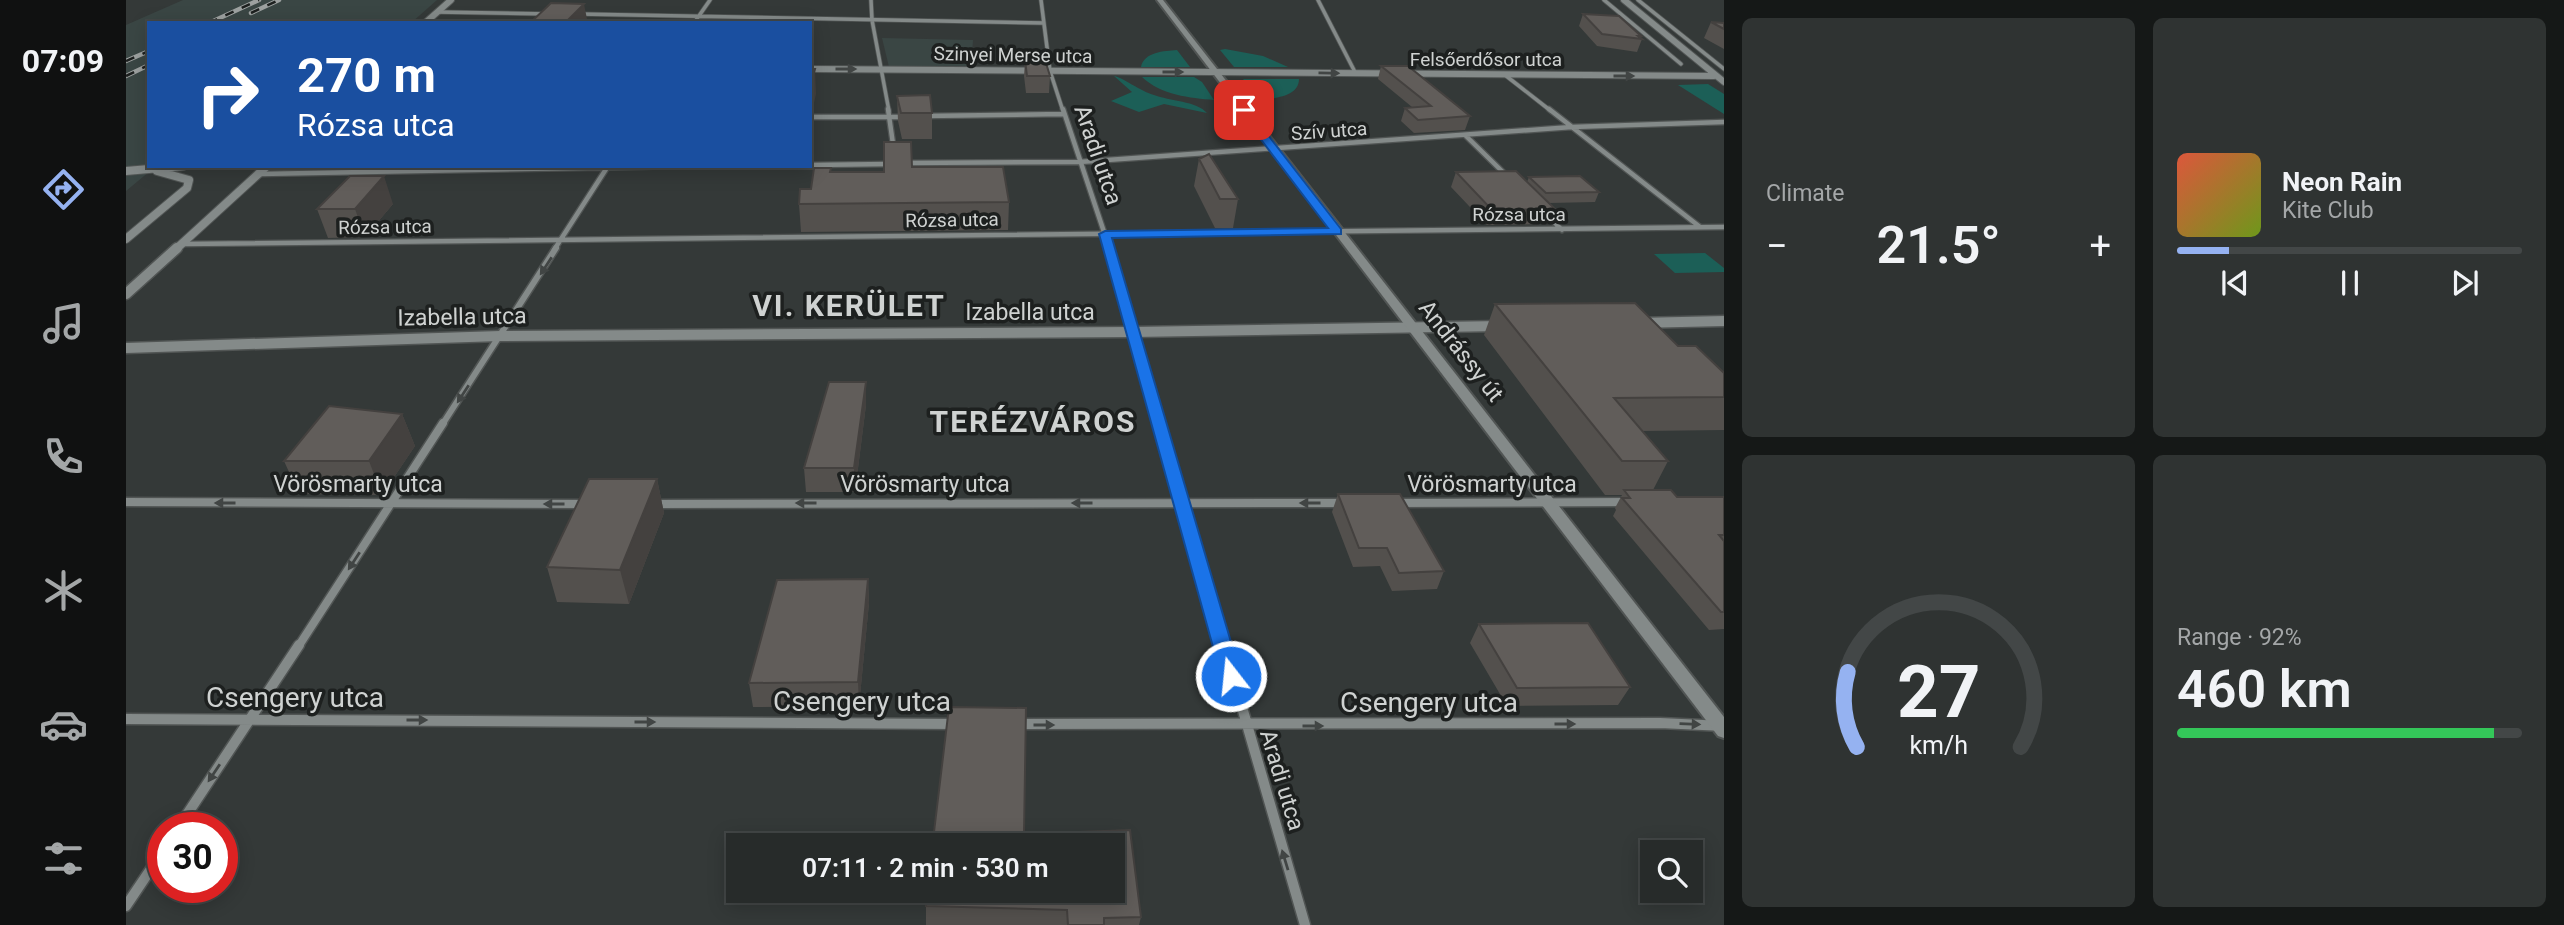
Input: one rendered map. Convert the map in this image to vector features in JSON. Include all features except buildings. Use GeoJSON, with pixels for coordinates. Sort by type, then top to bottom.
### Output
{"type":"FeatureCollection","features":[{"type":"Feature","properties":{"kind":"main road","name":"Andrássy út"},"geometry":{"type":"LineString","coordinates":[[1160,0],[1336,231],[1723,727]]}},
{"type":"Feature","properties":{"kind":"street"},"geometry":{"type":"LineString","coordinates":[[427,21],[451,0]]}},
{"type":"Feature","properties":{"kind":"street"},"geometry":{"type":"LineString","coordinates":[[695,21],[709,0]]}},
{"type":"Feature","properties":{"kind":"street"},"geometry":{"type":"LineString","coordinates":[[871,0],[896,163]]}},
{"type":"Feature","properties":{"kind":"street","name":"Aradi utca"},"geometry":{"type":"LineString","coordinates":[[1041,0],[1050,71],[1105,234],[1245,726],[1305,925]]}},
{"type":"Feature","properties":{"kind":"street"},"geometry":{"type":"LineString","coordinates":[[1318,0],[1356,74]]}},
{"type":"Feature","properties":{"kind":"street"},"geometry":{"type":"LineString","coordinates":[[1604,0],[1681,64]]}},
{"type":"Feature","properties":{"kind":"street"},"geometry":{"type":"LineString","coordinates":[[1624,0],[1724,82]]}},
{"type":"Feature","properties":{"kind":"street"},"geometry":{"type":"LineString","coordinates":[[1638,0],[1724,69]]}},
{"type":"Feature","properties":{"kind":"street"},"geometry":{"type":"LineString","coordinates":[[437,12],[552,14]]}},
{"type":"Feature","properties":{"kind":"street"},"geometry":{"type":"LineString","coordinates":[[566,14],[1044,23]]}},
{"type":"Feature","properties":{"kind":"street"},"geometry":{"type":"LineString","coordinates":[[1665,51],[1685,52]]}},
{"type":"Feature","properties":{"kind":"street","name":"Szinyei Merse utca"},"geometry":{"type":"LineString","coordinates":[[812,69],[1216,73]]}},
{"type":"Feature","properties":{"kind":"street","name":"Felsőerdősor utca"},"geometry":{"type":"LineString","coordinates":[[1216,73],[1714,76]]}},
{"type":"Feature","properties":{"kind":"street"},"geometry":{"type":"LineString","coordinates":[[1505,75],[1700,227]]}},
{"type":"Feature","properties":{"kind":"street"},"geometry":{"type":"LineString","coordinates":[[812,117],[1063,114]]}},
{"type":"Feature","properties":{"kind":"street","name":"Szív utca"},"geometry":{"type":"LineString","coordinates":[[812,165],[1079,162],[1572,127],[1724,121]]}},
{"type":"Feature","properties":{"kind":"street"},"geometry":{"type":"LineString","coordinates":[[1465,135],[1513,182]]}},
{"type":"Feature","properties":{"kind":"street"},"geometry":{"type":"LineString","coordinates":[[126,171],[171,168]]}},
{"type":"Feature","properties":{"kind":"street"},"geometry":{"type":"LineString","coordinates":[[126,294],[265,168]]}},
{"type":"Feature","properties":{"kind":"street"},"geometry":{"type":"LineString","coordinates":[[259,174],[558,168]]}},
{"type":"Feature","properties":{"kind":"street"},"geometry":{"type":"LineString","coordinates":[[189,812],[392,504],[607,168]]}},
{"type":"Feature","properties":{"kind":"street"},"geometry":{"type":"LineString","coordinates":[[126,239],[187,188],[189,180],[154,171]]}},
{"type":"Feature","properties":{"kind":"street"},"geometry":{"type":"LineString","coordinates":[[1542,211],[1562,230]]}},
{"type":"Feature","properties":{"kind":"street","name":"Rózsa utca"},"geometry":{"type":"LineString","coordinates":[[181,244],[1724,227]]}},
{"type":"Feature","properties":{"kind":"street"},"geometry":{"type":"LineString","coordinates":[[1632,323],[1724,321]]}},
{"type":"Feature","properties":{"kind":"street","name":"Izabella utca"},"geometry":{"type":"LineString","coordinates":[[126,348],[500,336],[1133,332],[1516,326]]}},
{"type":"Feature","properties":{"kind":"street","name":"Vörösmarty utca"},"geometry":{"type":"LineString","coordinates":[[126,502],[600,504]]}},
{"type":"Feature","properties":{"kind":"street","name":"Vörösmarty utca"},"geometry":{"type":"LineString","coordinates":[[1389,503],[1641,502]]}},
{"type":"Feature","properties":{"kind":"street","name":"Vörösmarty utca"},"geometry":{"type":"LineString","coordinates":[[642,504],[1348,503]]}},
{"type":"Feature","properties":{"kind":"street","name":"Csengery utca"},"geometry":{"type":"LineString","coordinates":[[126,719],[966,724]]}},
{"type":"Feature","properties":{"kind":"street","name":"Csengery utca"},"geometry":{"type":"LineString","coordinates":[[1008,724],[1245,726],[1647,723],[1723,727]]}},
{"type":"Feature","properties":{"kind":"street"},"geometry":{"type":"LineString","coordinates":[[126,906],[147,875]]}},
{"type":"Feature","properties":{"kind":"shaded area"},"geometry":{"type":"Polygon","coordinates":[[[183,0],[437,0],[413,21],[147,21],[147,168],[150,168],[150,171],[126,191],[126,25],[183,0]]]}},
{"type":"Feature","properties":{"kind":"shaded area"},"geometry":{"type":"Polygon","coordinates":[[[882,38],[973,40],[971,68],[889,67],[882,38]]]}},
{"type":"Feature","properties":{"kind":"green space"},"geometry":{"type":"Polygon","coordinates":[[[1177,50],[1190,67],[1141,67],[1150,55],[1177,50]]]}},
{"type":"Feature","properties":{"kind":"green space"},"geometry":{"type":"Polygon","coordinates":[[[1220,50],[1263,56],[1288,67],[1234,67],[1220,50]]]}},
{"type":"Feature","properties":{"kind":"green space"},"geometry":{"type":"Polygon","coordinates":[[[1114,76],[1149,93],[1190,104],[1207,113],[1164,104],[1139,112],[1111,101],[1132,92],[1114,76]]]}},
{"type":"Feature","properties":{"kind":"green space"},"geometry":{"type":"Polygon","coordinates":[[[1142,77],[1194,77],[1202,82],[1214,100],[1167,92],[1142,77]]]}},
{"type":"Feature","properties":{"kind":"green space"},"geometry":{"type":"Polygon","coordinates":[[[1243,79],[1299,79],[1295,90],[1290,93],[1260,100],[1243,79]]]}},
{"type":"Feature","properties":{"kind":"green space"},"geometry":{"type":"Polygon","coordinates":[[[1708,84],[1724,94],[1724,114],[1678,85],[1708,84]]]}},
{"type":"Feature","properties":{"kind":"green space"},"geometry":{"type":"Polygon","coordinates":[[[1705,253],[1724,268],[1724,272],[1675,273],[1654,254],[1705,253]]]}},
{"type":"Feature","properties":{"kind":"railway"},"geometry":{"type":"LineString","coordinates":[[213,21],[259,0]]}},
{"type":"Feature","properties":{"kind":"railway"},"geometry":{"type":"LineString","coordinates":[[251,13],[279,0]]}},
{"type":"Feature","properties":{"kind":"railway"},"geometry":{"type":"LineString","coordinates":[[126,61],[147,52]]}},
{"type":"Feature","properties":{"kind":"railway"},"geometry":{"type":"LineString","coordinates":[[126,76],[147,66]]}},
{"type":"Feature","properties":{"kind":"district","name":"VI. KERÜLET"},"geometry":{"type":"Point","coordinates":[849,305]}},
{"type":"Feature","properties":{"kind":"district","name":"TERÉZVÁROS"},"geometry":{"type":"Point","coordinates":[1033,421]}},
{"type":"Feature","properties":{"kind":"route"},"geometry":{"type":"LineString","coordinates":[[1231,676],[1105,234],[1336,231],[1244,110]]}}]}
